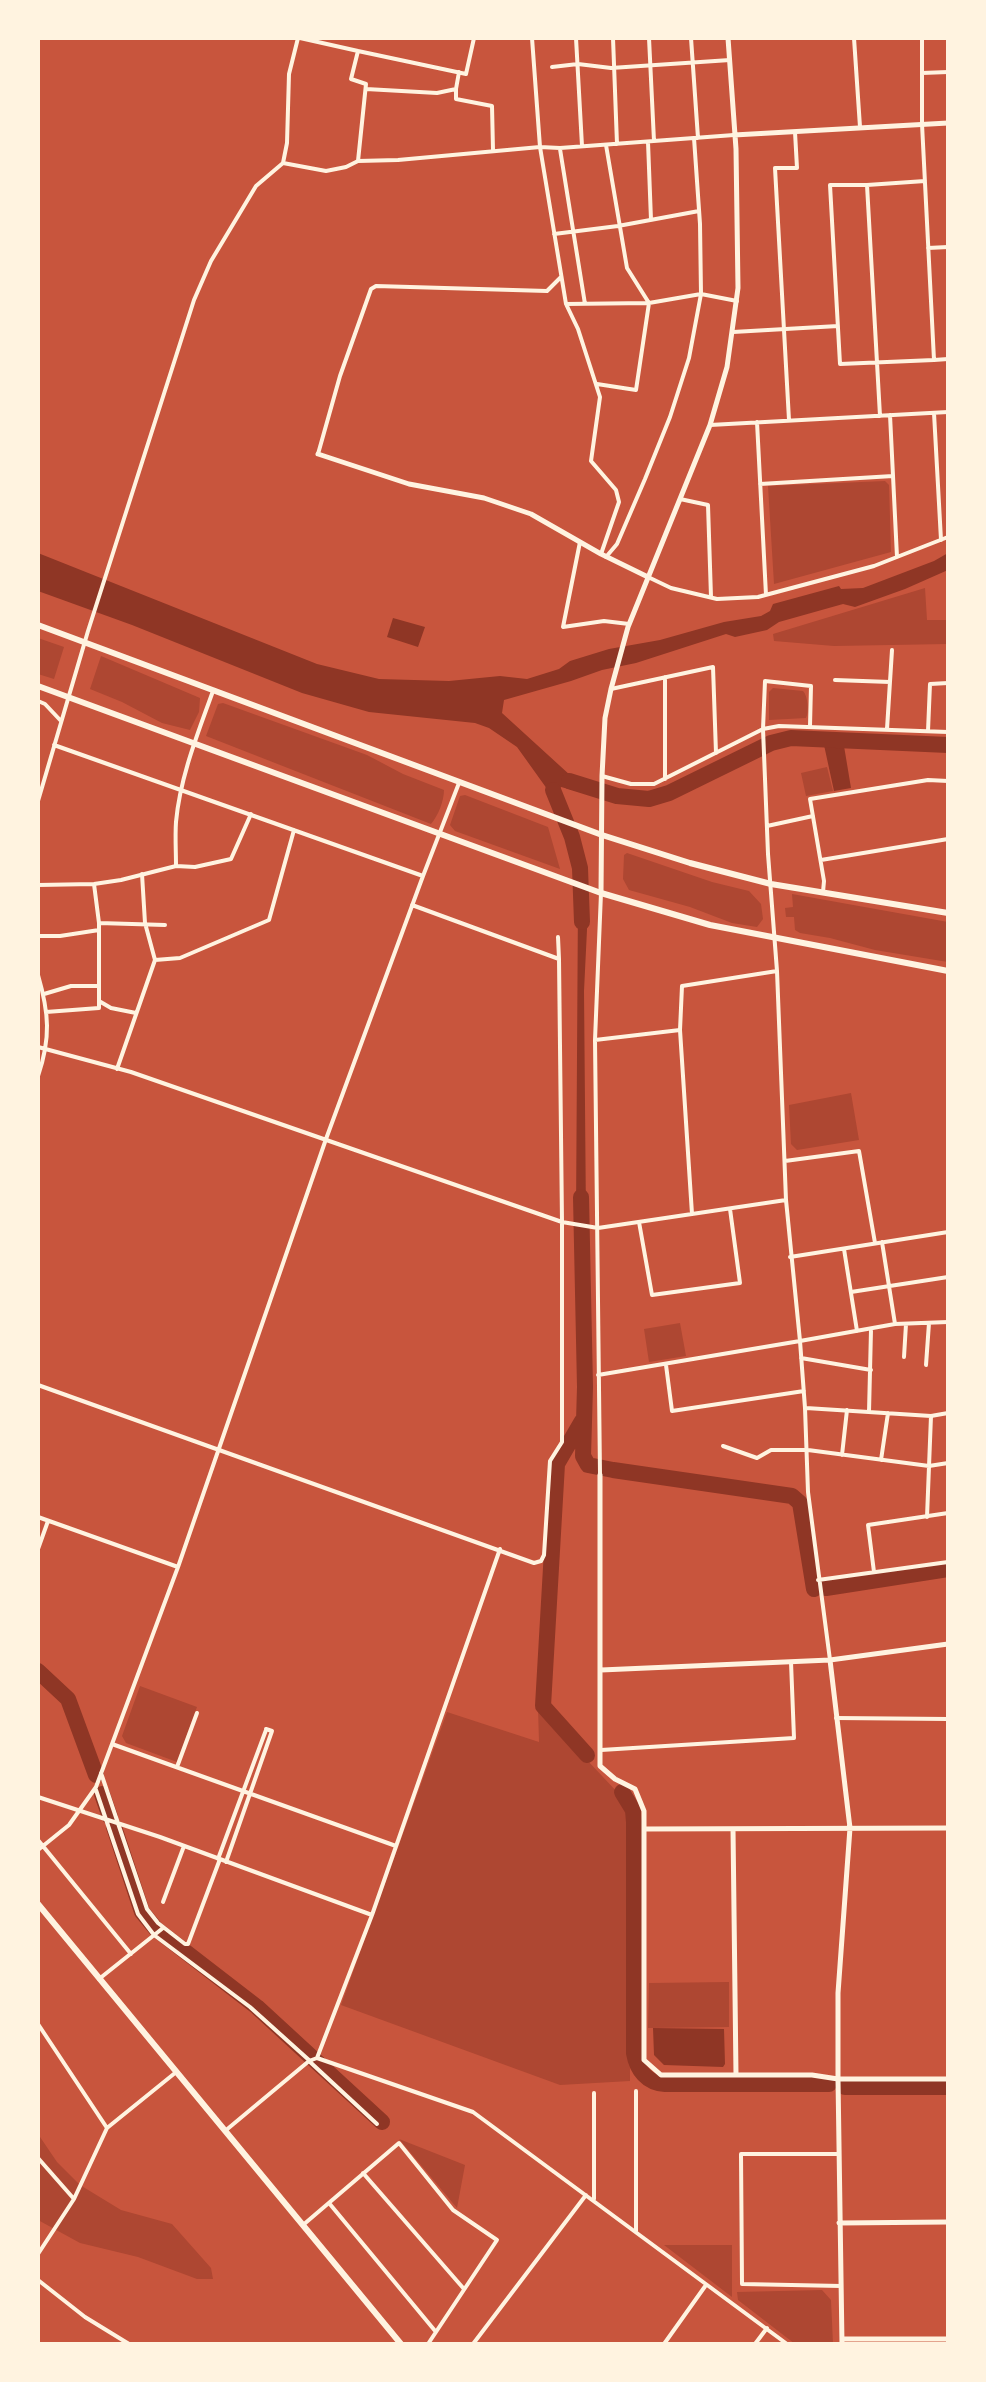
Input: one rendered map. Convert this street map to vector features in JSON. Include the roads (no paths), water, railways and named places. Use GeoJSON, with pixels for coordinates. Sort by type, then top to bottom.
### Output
{"type":"FeatureCollection","features":[{"type":"Feature","properties":{"kind":"main road"},"geometry":{"type":"LineString","coordinates":[[38,625],[556,819],[690,863],[771,884],[948,913]]}},
{"type":"Feature","properties":{"kind":"main road"},"geometry":{"type":"LineString","coordinates":[[38,686],[601,893],[710,925],[948,971]]}},
{"type":"Feature","properties":{"kind":"main road"},"geometry":{"type":"LineString","coordinates":[[38,1904],[401,2344]]}},
{"type":"Feature","properties":{"kind":"street"},"geometry":{"type":"LineString","coordinates":[[38,801],[84,642],[183,331],[205,274],[256,186],[283,163],[287,143],[289,74],[299,38],[466,74],[474,38]]}},
{"type":"Feature","properties":{"kind":"street"},"geometry":{"type":"LineString","coordinates":[[532,38],[540,147],[566,304],[578,329],[600,397],[591,461],[616,490],[619,502],[603,555]]}},
{"type":"Feature","properties":{"kind":"street"},"geometry":{"type":"LineString","coordinates":[[576,38],[582,146]]}},
{"type":"Feature","properties":{"kind":"street"},"geometry":{"type":"LineString","coordinates":[[613,38],[617,144]]}},
{"type":"Feature","properties":{"kind":"street"},"geometry":{"type":"LineString","coordinates":[[649,38],[651,220]]}},
{"type":"Feature","properties":{"kind":"street"},"geometry":{"type":"LineString","coordinates":[[603,555],[617,544],[670,417],[689,358],[701,294],[691,38]]}},
{"type":"Feature","properties":{"kind":"street"},"geometry":{"type":"LineString","coordinates":[[728,38],[738,288],[727,367],[710,425],[623,641],[605,718],[595,1040],[600,1766],[615,1779],[635,1789],[644,1811],[644,2060],[661,2075],[948,2079]]}},
{"type":"Feature","properties":{"kind":"street"},"geometry":{"type":"LineString","coordinates":[[854,38],[860,129]]}},
{"type":"Feature","properties":{"kind":"street"},"geometry":{"type":"LineString","coordinates":[[922,38],[922,124],[934,360]]}},
{"type":"Feature","properties":{"kind":"street"},"geometry":{"type":"LineString","coordinates":[[358,51],[351,79],[366,84],[358,161]]}},
{"type":"Feature","properties":{"kind":"street"},"geometry":{"type":"LineString","coordinates":[[552,67],[578,64],[614,68],[730,60]]}},
{"type":"Feature","properties":{"kind":"street"},"geometry":{"type":"LineString","coordinates":[[459,72],[456,99],[492,106],[493,150]]}},
{"type":"Feature","properties":{"kind":"street"},"geometry":{"type":"LineString","coordinates":[[922,73],[948,72]]}},
{"type":"Feature","properties":{"kind":"street"},"geometry":{"type":"LineString","coordinates":[[366,89],[437,93],[456,89]]}},
{"type":"Feature","properties":{"kind":"street"},"geometry":{"type":"LineString","coordinates":[[283,163],[326,171],[358,161],[493,150],[948,123]]}},
{"type":"Feature","properties":{"kind":"street"},"geometry":{"type":"LineString","coordinates":[[789,420],[775,168],[797,168],[795,132]]}},
{"type":"Feature","properties":{"kind":"street"},"geometry":{"type":"LineString","coordinates":[[597,384],[636,390],[649,303],[627,268],[606,145]]}},
{"type":"Feature","properties":{"kind":"street"},"geometry":{"type":"LineString","coordinates":[[560,148],[585,304]]}},
{"type":"Feature","properties":{"kind":"street"},"geometry":{"type":"LineString","coordinates":[[925,181],[830,185],[840,364],[948,359]]}},
{"type":"Feature","properties":{"kind":"street"},"geometry":{"type":"LineString","coordinates":[[867,185],[880,416]]}},
{"type":"Feature","properties":{"kind":"street"},"geometry":{"type":"LineString","coordinates":[[554,234],[699,211]]}},
{"type":"Feature","properties":{"kind":"street"},"geometry":{"type":"LineString","coordinates":[[928,248],[948,247]]}},
{"type":"Feature","properties":{"kind":"street"},"geometry":{"type":"LineString","coordinates":[[562,276],[547,291],[376,286],[371,289],[340,376],[318,454],[409,484],[484,498],[531,514],[603,555],[671,588],[711,597],[766,595],[874,566],[948,537]]}},
{"type":"Feature","properties":{"kind":"street"},"geometry":{"type":"LineString","coordinates":[[566,304],[649,303],[701,294],[737,301]]}},
{"type":"Feature","properties":{"kind":"street"},"geometry":{"type":"LineString","coordinates":[[732,333],[838,326]]}},
{"type":"Feature","properties":{"kind":"street"},"geometry":{"type":"LineString","coordinates":[[710,425],[948,412]]}},
{"type":"Feature","properties":{"kind":"street"},"geometry":{"type":"LineString","coordinates":[[934,413],[941,540]]}},
{"type":"Feature","properties":{"kind":"street"},"geometry":{"type":"LineString","coordinates":[[890,415],[897,557]]}},
{"type":"Feature","properties":{"kind":"street"},"geometry":{"type":"LineString","coordinates":[[757,422],[766,595]]}},
{"type":"Feature","properties":{"kind":"street"},"geometry":{"type":"LineString","coordinates":[[760,484],[893,476]]}},
{"type":"Feature","properties":{"kind":"street"},"geometry":{"type":"LineString","coordinates":[[680,499],[708,505],[711,597]]}},
{"type":"Feature","properties":{"kind":"street"},"geometry":{"type":"LineString","coordinates":[[580,542],[563,627],[604,621],[629,624]]}},
{"type":"Feature","properties":{"kind":"street"},"geometry":{"type":"LineString","coordinates":[[887,729],[892,650]]}},
{"type":"Feature","properties":{"kind":"street"},"geometry":{"type":"LineString","coordinates":[[611,689],[713,667],[716,753]]}},
{"type":"Feature","properties":{"kind":"street"},"geometry":{"type":"LineString","coordinates":[[665,677],[665,779]]}},
{"type":"Feature","properties":{"kind":"street"},"geometry":{"type":"LineString","coordinates":[[835,680],[890,682]]}},
{"type":"Feature","properties":{"kind":"street"},"geometry":{"type":"LineString","coordinates":[[810,727],[811,686],[765,681],[763,729],[767,826],[790,1257],[804,1391],[808,1492],[850,1828],[838,1993],[842,2341],[948,2339]]}},
{"type":"Feature","properties":{"kind":"street"},"geometry":{"type":"LineString","coordinates":[[928,731],[930,684],[948,683]]}},
{"type":"Feature","properties":{"kind":"street"},"geometry":{"type":"LineString","coordinates":[[176,866],[176,823],[182,789],[213,691]]}},
{"type":"Feature","properties":{"kind":"street"},"geometry":{"type":"LineString","coordinates":[[38,701],[61,721]]}},
{"type":"Feature","properties":{"kind":"street"},"geometry":{"type":"LineString","coordinates":[[602,776],[631,784],[654,784],[763,729],[779,726],[948,732]]}},
{"type":"Feature","properties":{"kind":"street"},"geometry":{"type":"LineString","coordinates":[[54,745],[423,876]]}},
{"type":"Feature","properties":{"kind":"street"},"geometry":{"type":"LineString","coordinates":[[823,892],[821,860],[810,799],[928,780],[948,781]]}},
{"type":"Feature","properties":{"kind":"street"},"geometry":{"type":"LineString","coordinates":[[40,1848],[69,1825],[95,1789],[178,1567],[326,1139],[459,783]]}},
{"type":"Feature","properties":{"kind":"street"},"geometry":{"type":"LineString","coordinates":[[38,885],[94,884],[176,866],[195,867],[231,859],[251,814]]}},
{"type":"Feature","properties":{"kind":"street"},"geometry":{"type":"LineString","coordinates":[[767,826],[813,816]]}},
{"type":"Feature","properties":{"kind":"street"},"geometry":{"type":"LineString","coordinates":[[155,960],[180,958],[269,920],[294,830]]}},
{"type":"Feature","properties":{"kind":"street"},"geometry":{"type":"LineString","coordinates":[[821,860],[948,839]]}},
{"type":"Feature","properties":{"kind":"street"},"geometry":{"type":"LineString","coordinates":[[117,1069],[155,960],[145,923],[142,874]]}},
{"type":"Feature","properties":{"kind":"street"},"geometry":{"type":"LineString","coordinates":[[46,1012],[99,1008],[99,923],[94,884]]}},
{"type":"Feature","properties":{"kind":"street"},"geometry":{"type":"LineString","coordinates":[[412,905],[559,959]]}},
{"type":"Feature","properties":{"kind":"street"},"geometry":{"type":"LineString","coordinates":[[99,923],[165,925]]}},
{"type":"Feature","properties":{"kind":"street"},"geometry":{"type":"LineString","coordinates":[[38,936],[99,930]]}},
{"type":"Feature","properties":{"kind":"street"},"geometry":{"type":"LineString","coordinates":[[38,1385],[534,1563],[541,1561],[544,1555],[550,1461],[562,1442],[565,1222],[558,937]]}},
{"type":"Feature","properties":{"kind":"street"},"geometry":{"type":"LineString","coordinates":[[692,1214],[680,1030],[682,986],[777,971]]}},
{"type":"Feature","properties":{"kind":"street"},"geometry":{"type":"LineString","coordinates":[[38,975],[46,1012],[46,1051],[38,1076]]}},
{"type":"Feature","properties":{"kind":"street"},"geometry":{"type":"LineString","coordinates":[[44,994],[71,986],[99,986]]}},
{"type":"Feature","properties":{"kind":"street"},"geometry":{"type":"LineString","coordinates":[[99,1001],[111,1008],[136,1013]]}},
{"type":"Feature","properties":{"kind":"street"},"geometry":{"type":"LineString","coordinates":[[595,1040],[680,1030]]}},
{"type":"Feature","properties":{"kind":"street"},"geometry":{"type":"LineString","coordinates":[[38,1047],[117,1069],[565,1222],[598,1228],[786,1200]]}},
{"type":"Feature","properties":{"kind":"street"},"geometry":{"type":"LineString","coordinates":[[785,1161],[859,1151],[875,1243]]}},
{"type":"Feature","properties":{"kind":"street"},"geometry":{"type":"LineString","coordinates":[[639,1222],[652,1295],[740,1283],[730,1208]]}},
{"type":"Feature","properties":{"kind":"street"},"geometry":{"type":"LineString","coordinates":[[790,1257],[948,1232]]}},
{"type":"Feature","properties":{"kind":"street"},"geometry":{"type":"LineString","coordinates":[[882,1242],[895,1324]]}},
{"type":"Feature","properties":{"kind":"street"},"geometry":{"type":"LineString","coordinates":[[844,1249],[857,1331]]}},
{"type":"Feature","properties":{"kind":"street"},"geometry":{"type":"LineString","coordinates":[[851,1292],[948,1277]]}},
{"type":"Feature","properties":{"kind":"street"},"geometry":{"type":"LineString","coordinates":[[926,1365],[929,1322]]}},
{"type":"Feature","properties":{"kind":"street"},"geometry":{"type":"LineString","coordinates":[[598,1375],[895,1324],[948,1322]]}},
{"type":"Feature","properties":{"kind":"street"},"geometry":{"type":"LineString","coordinates":[[904,1357],[906,1323]]}},
{"type":"Feature","properties":{"kind":"street"},"geometry":{"type":"LineString","coordinates":[[869,1412],[871,1329]]}},
{"type":"Feature","properties":{"kind":"street"},"geometry":{"type":"LineString","coordinates":[[801,1358],[871,1370]]}},
{"type":"Feature","properties":{"kind":"street"},"geometry":{"type":"LineString","coordinates":[[666,1365],[672,1411],[804,1391]]}},
{"type":"Feature","properties":{"kind":"street"},"geometry":{"type":"LineString","coordinates":[[805,1408],[931,1416],[948,1413]]}},
{"type":"Feature","properties":{"kind":"street"},"geometry":{"type":"LineString","coordinates":[[842,1455],[847,1410]]}},
{"type":"Feature","properties":{"kind":"street"},"geometry":{"type":"LineString","coordinates":[[881,1460],[888,1413]]}},
{"type":"Feature","properties":{"kind":"street"},"geometry":{"type":"LineString","coordinates":[[927,1517],[931,1416]]}},
{"type":"Feature","properties":{"kind":"street"},"geometry":{"type":"LineString","coordinates":[[723,1446],[757,1458],[771,1450],[808,1450],[929,1466],[948,1463]]}},
{"type":"Feature","properties":{"kind":"street"},"geometry":{"type":"LineString","coordinates":[[874,1572],[868,1525],[948,1513]]}},
{"type":"Feature","properties":{"kind":"street"},"geometry":{"type":"LineString","coordinates":[[38,1517],[178,1567]]}},
{"type":"Feature","properties":{"kind":"street"},"geometry":{"type":"LineString","coordinates":[[38,1549],[48,1521]]}},
{"type":"Feature","properties":{"kind":"street"},"geometry":{"type":"LineString","coordinates":[[317,2058],[372,1915],[500,1549]]}},
{"type":"Feature","properties":{"kind":"street"},"geometry":{"type":"LineString","coordinates":[[818,1580],[948,1562]]}},
{"type":"Feature","properties":{"kind":"street"},"geometry":{"type":"LineString","coordinates":[[601,1670],[830,1660],[948,1644]]}},
{"type":"Feature","properties":{"kind":"street"},"geometry":{"type":"LineString","coordinates":[[600,1750],[794,1738],[791,1662]]}},
{"type":"Feature","properties":{"kind":"street"},"geometry":{"type":"LineString","coordinates":[[177,1767],[197,1713]]}},
{"type":"Feature","properties":{"kind":"street"},"geometry":{"type":"LineString","coordinates":[[836,1718],[948,1719]]}},
{"type":"Feature","properties":{"kind":"street"},"geometry":{"type":"LineString","coordinates":[[101,1773],[147,1909],[164,1928],[188,1944],[266,1729],[272,1731],[226,1862]]}},
{"type":"Feature","properties":{"kind":"street"},"geometry":{"type":"LineString","coordinates":[[112,1744],[396,1846]]}},
{"type":"Feature","properties":{"kind":"street"},"geometry":{"type":"LineString","coordinates":[[95,1789],[138,1914],[155,1935],[250,2007],[377,2124]]}},
{"type":"Feature","properties":{"kind":"street"},"geometry":{"type":"LineString","coordinates":[[38,1797],[184,1846],[372,1915]]}},
{"type":"Feature","properties":{"kind":"street"},"geometry":{"type":"LineString","coordinates":[[645,1829],[948,1828]]}},
{"type":"Feature","properties":{"kind":"street"},"geometry":{"type":"LineString","coordinates":[[733,1829],[736,2075]]}},
{"type":"Feature","properties":{"kind":"street"},"geometry":{"type":"LineString","coordinates":[[38,1840],[40,1848],[131,1954]]}},
{"type":"Feature","properties":{"kind":"street"},"geometry":{"type":"LineString","coordinates":[[163,1902],[184,1846]]}},
{"type":"Feature","properties":{"kind":"street"},"geometry":{"type":"LineString","coordinates":[[99,1979],[164,1928]]}},
{"type":"Feature","properties":{"kind":"street"},"geometry":{"type":"LineString","coordinates":[[38,2024],[107,2128]]}},
{"type":"Feature","properties":{"kind":"street"},"geometry":{"type":"LineString","coordinates":[[224,2132],[309,2061],[317,2058],[473,2112],[787,2344]]}},
{"type":"Feature","properties":{"kind":"street"},"geometry":{"type":"LineString","coordinates":[[38,2254],[74,2199],[107,2128],[175,2073]]}},
{"type":"Feature","properties":{"kind":"street"},"geometry":{"type":"LineString","coordinates":[[636,2091],[636,2231]]}},
{"type":"Feature","properties":{"kind":"street"},"geometry":{"type":"LineString","coordinates":[[594,2093],[594,2201]]}},
{"type":"Feature","properties":{"kind":"street"},"geometry":{"type":"LineString","coordinates":[[303,2225],[399,2143],[453,2210],[497,2240],[428,2344]]}},
{"type":"Feature","properties":{"kind":"street"},"geometry":{"type":"LineString","coordinates":[[838,2154],[741,2154],[742,2284],[841,2286]]}},
{"type":"Feature","properties":{"kind":"street"},"geometry":{"type":"LineString","coordinates":[[38,2158],[74,2199]]}},
{"type":"Feature","properties":{"kind":"street"},"geometry":{"type":"LineString","coordinates":[[363,2173],[465,2289]]}},
{"type":"Feature","properties":{"kind":"street"},"geometry":{"type":"LineString","coordinates":[[473,2344],[586,2195]]}},
{"type":"Feature","properties":{"kind":"street"},"geometry":{"type":"LineString","coordinates":[[329,2203],[436,2332]]}},
{"type":"Feature","properties":{"kind":"street"},"geometry":{"type":"LineString","coordinates":[[839,2223],[948,2222]]}},
{"type":"Feature","properties":{"kind":"street"},"geometry":{"type":"LineString","coordinates":[[38,2280],[85,2317],[129,2344]]}},
{"type":"Feature","properties":{"kind":"street"},"geometry":{"type":"LineString","coordinates":[[664,2344],[706,2285]]}},
{"type":"Feature","properties":{"kind":"street"},"geometry":{"type":"LineString","coordinates":[[755,2344],[767,2328]]}},
{"type":"Feature","properties":{"kind":"waterway"},"geometry":{"type":"LineString","coordinates":[[569,781],[617,796],[649,799],[669,793],[771,743],[791,738],[948,745]]}},
{"type":"Feature","properties":{"kind":"waterway"},"geometry":{"type":"LineString","coordinates":[[553,790],[572,837],[580,868],[582,922]]}},
{"type":"Feature","properties":{"kind":"waterway"},"geometry":{"type":"LineString","coordinates":[[581,1197],[585,1387],[583,1456],[588,1465],[792,1496],[800,1503],[814,1589]]}},
{"type":"Feature","properties":{"kind":"waterway"},"geometry":{"type":"LineString","coordinates":[[582,1421],[557,1464],[543,1706],[587,1755]]}},
{"type":"Feature","properties":{"kind":"waterway"},"geometry":{"type":"LineString","coordinates":[[826,1588],[948,1569]]}},
{"type":"Feature","properties":{"kind":"waterway"},"geometry":{"type":"LineString","coordinates":[[38,1671],[68,1699],[96,1775]]}},
{"type":"Feature","properties":{"kind":"waterway"},"geometry":{"type":"LineString","coordinates":[[622,1792],[633,1810],[634,1822],[634,2053],[640,2070],[653,2081],[665,2084],[829,2084]]}},
{"type":"Feature","properties":{"kind":"waterway"},"geometry":{"type":"LineString","coordinates":[[102,1794],[110,1817]]}},
{"type":"Feature","properties":{"kind":"waterway"},"geometry":{"type":"LineString","coordinates":[[114,1827],[142,1912],[156,1929],[257,2007],[382,2122]]}},
{"type":"Feature","properties":{"kind":"waterway"},"geometry":{"type":"LineString","coordinates":[[845,2087],[948,2087]]}}]}
